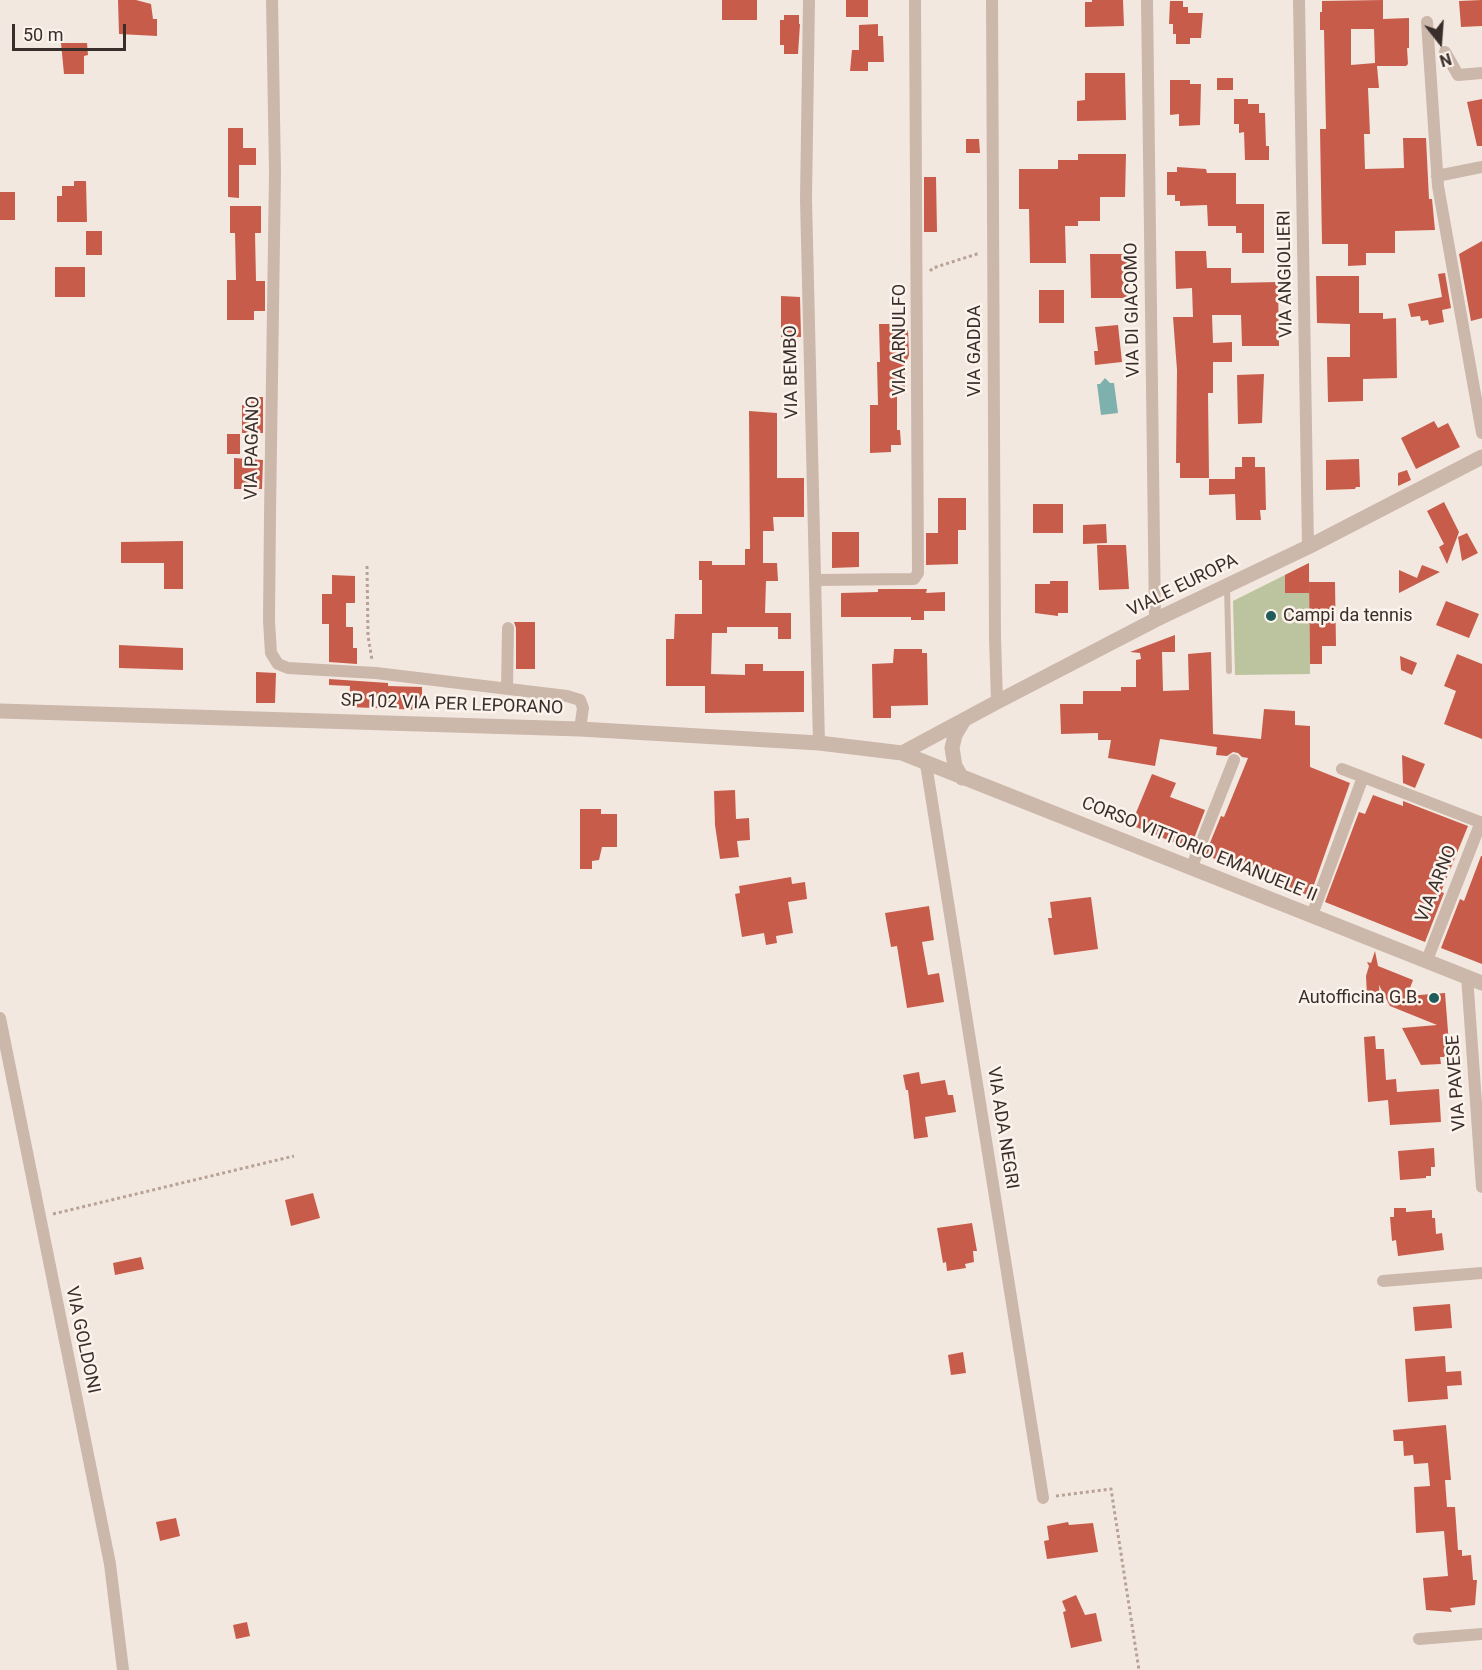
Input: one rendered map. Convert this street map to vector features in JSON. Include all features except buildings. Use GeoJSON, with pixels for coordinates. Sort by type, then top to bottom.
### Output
{"type":"FeatureCollection","features":[{"type":"Feature","properties":{"kind":"street","name":"VIA PAGANO"},"geometry":{"type":"LineString","coordinates":[[272,0],[276,172],[270,515],[271,653],[278,664],[288,668],[376,673],[567,696],[580,700],[583,708],[580,729]]}},
{"type":"Feature","properties":{"kind":"street","name":"VIA BEMBO"},"geometry":{"type":"LineString","coordinates":[[809,0],[806,199],[819,743]]}},
{"type":"Feature","properties":{"kind":"street","name":"VIA ARNULFO"},"geometry":{"type":"LineString","coordinates":[[815,580],[914,579],[918,573],[915,0]]}},
{"type":"Feature","properties":{"kind":"street","name":"VIA GADDA"},"geometry":{"type":"LineString","coordinates":[[992,0],[997,702]]}},
{"type":"Feature","properties":{"kind":"street","name":"VIA DI GIACOMO"},"geometry":{"type":"LineString","coordinates":[[1147,0],[1155,620]]}},
{"type":"Feature","properties":{"kind":"street","name":"VIA ANGIOLIERI"},"geometry":{"type":"LineString","coordinates":[[1299,0],[1308,547]]}},
{"type":"Feature","properties":{"kind":"street"},"geometry":{"type":"LineString","coordinates":[[1427,22],[1437,176],[1482,433]]}},
{"type":"Feature","properties":{"kind":"street"},"geometry":{"type":"LineString","coordinates":[[1445,52],[1458,75],[1482,73]]}},
{"type":"Feature","properties":{"kind":"street"},"geometry":{"type":"LineString","coordinates":[[1437,176],[1482,167]]}},
{"type":"Feature","properties":{"kind":"street","name":"VIALE EUROPA"},"geometry":{"type":"LineString","coordinates":[[902,753],[1155,620],[1308,547],[1482,457]]}},
{"type":"Feature","properties":{"kind":"street"},"geometry":{"type":"LineString","coordinates":[[507,688],[508,628]]}},
{"type":"Feature","properties":{"kind":"street","name":"SP 102 VIA PER LEPORANO"},"geometry":{"type":"LineString","coordinates":[[0,711],[580,729],[819,743],[902,753]]}},
{"type":"Feature","properties":{"kind":"street"},"geometry":{"type":"LineString","coordinates":[[962,778],[953,761],[952,748],[955,735],[965,719]]}},
{"type":"Feature","properties":{"kind":"street","name":"CORSO VITTORIO EMANUELE II"},"geometry":{"type":"LineString","coordinates":[[902,753],[1192,866],[1482,983]]}},
{"type":"Feature","properties":{"kind":"street"},"geometry":{"type":"LineString","coordinates":[[1192,866],[1234,760]]}},
{"type":"Feature","properties":{"kind":"street","name":"VIA ADA NEGRI"},"geometry":{"type":"LineString","coordinates":[[926,764],[1043,1498]]}},
{"type":"Feature","properties":{"kind":"street"},"geometry":{"type":"LineString","coordinates":[[1342,769],[1482,822]]}},
{"type":"Feature","properties":{"kind":"street"},"geometry":{"type":"LineString","coordinates":[[1311,915],[1363,777]]}},
{"type":"Feature","properties":{"kind":"street","name":"VIA ARNO"},"geometry":{"type":"LineString","coordinates":[[1427,960],[1482,822]]}},
{"type":"Feature","properties":{"kind":"street","name":"VIA PAVESE"},"geometry":{"type":"LineString","coordinates":[[1467,976],[1482,1187]]}},
{"type":"Feature","properties":{"kind":"street","name":"VIA GOLDONI"},"geometry":{"type":"LineString","coordinates":[[0,1018],[110,1564],[123,1670]]}},
{"type":"Feature","properties":{"kind":"street"},"geometry":{"type":"LineString","coordinates":[[1383,1281],[1482,1273]]}},
{"type":"Feature","properties":{"kind":"street"},"geometry":{"type":"LineString","coordinates":[[1419,1639],[1482,1634]]}},
{"type":"Feature","properties":{"kind":"lane"},"geometry":{"type":"LineString","coordinates":[[1227,585],[1229,671]]}},
{"type":"Feature","properties":{"kind":"path"},"geometry":{"type":"LineString","coordinates":[[917,282],[933,268],[993,249]]}},
{"type":"Feature","properties":{"kind":"path"},"geometry":{"type":"LineString","coordinates":[[367,566],[368,636],[370,656],[376,673]]}},
{"type":"Feature","properties":{"kind":"path"},"geometry":{"type":"LineString","coordinates":[[39,1217],[294,1156]]}},
{"type":"Feature","properties":{"kind":"path"},"geometry":{"type":"LineString","coordinates":[[1043,1498],[1111,1489],[1139,1670]]}},
{"type":"Feature","properties":{"kind":"green space","name":"Campi da tennis"},"geometry":{"type":"Polygon","coordinates":[[[1309,563],[1310,674],[1235,675],[1233,601],[1309,563]]]}},
{"type":"Feature","properties":{"kind":"water"},"geometry":{"type":"Polygon","coordinates":[[[1105,378],[1110,383],[1114,383],[1118,413],[1101,415],[1097,384],[1105,378]]]}},
{"type":"Feature","properties":{"kind":"place","name":"Campi da tennis"},"geometry":{"type":"Point","coordinates":[1271,616]}},
{"type":"Feature","properties":{"kind":"place","name":"Autofficina G.B."},"geometry":{"type":"Point","coordinates":[1434,998]}}]}
